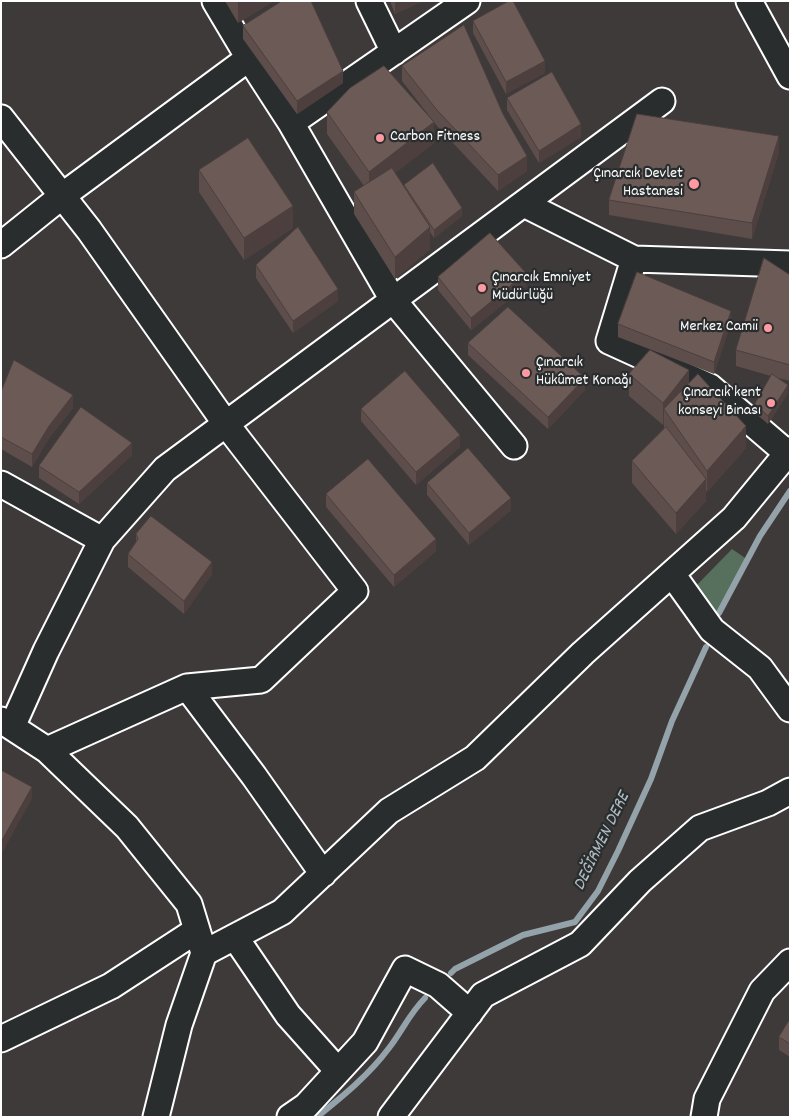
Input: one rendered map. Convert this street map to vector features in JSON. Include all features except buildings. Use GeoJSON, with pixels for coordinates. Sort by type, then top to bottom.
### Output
{"type":"FeatureCollection","features":[{"type":"Feature","properties":{"kind":"street"},"geometry":{"type":"LineString","coordinates":[[215,1],[249,58],[292,123],[393,300],[514,446]]}},
{"type":"Feature","properties":{"kind":"street"},"geometry":{"type":"LineString","coordinates":[[369,1],[394,52]]}},
{"type":"Feature","properties":{"kind":"street"},"geometry":{"type":"LineString","coordinates":[[292,123],[467,1]]}},
{"type":"Feature","properties":{"kind":"street"},"geometry":{"type":"LineString","coordinates":[[749,1],[790,76]]}},
{"type":"Feature","properties":{"kind":"street"},"geometry":{"type":"LineString","coordinates":[[1,244],[62,196],[249,58]]}},
{"type":"Feature","properties":{"kind":"street"},"geometry":{"type":"LineString","coordinates":[[156,1117],[179,1025],[204,953],[189,904],[127,827],[47,750],[6,724],[46,651],[102,540],[165,469],[662,102]]}},
{"type":"Feature","properties":{"kind":"street"},"geometry":{"type":"LineString","coordinates":[[1,118],[89,230],[226,424],[355,591],[261,680],[187,687],[47,750]]}},
{"type":"Feature","properties":{"kind":"street"},"geometry":{"type":"LineString","coordinates":[[524,204],[634,259],[790,264]]}},
{"type":"Feature","properties":{"kind":"street"},"geometry":{"type":"LineString","coordinates":[[204,953],[282,912],[389,812],[475,758],[583,653],[734,518],[789,451],[710,387],[609,342],[634,259]]}},
{"type":"Feature","properties":{"kind":"street"},"geometry":{"type":"LineString","coordinates":[[1,484],[102,540]]}},
{"type":"Feature","properties":{"kind":"street"},"geometry":{"type":"LineString","coordinates":[[672,574],[712,630],[760,668],[790,709]]}},
{"type":"Feature","properties":{"kind":"street"},"geometry":{"type":"LineString","coordinates":[[187,687],[254,776],[323,874]]}},
{"type":"Feature","properties":{"kind":"street"},"geometry":{"type":"LineString","coordinates":[[391,1117],[483,995],[580,944],[640,882],[700,828],[768,803],[790,791]]}},
{"type":"Feature","properties":{"kind":"street"},"geometry":{"type":"LineString","coordinates":[[1,1039],[111,986],[197,930]]}},
{"type":"Feature","properties":{"kind":"street"},"geometry":{"type":"LineString","coordinates":[[235,937],[288,1015],[338,1071]]}},
{"type":"Feature","properties":{"kind":"street"},"geometry":{"type":"LineString","coordinates":[[704,1117],[707,1099],[762,991],[790,962]]}},
{"type":"Feature","properties":{"kind":"street"},"geometry":{"type":"LineString","coordinates":[[290,1117],[306,1106],[365,1042],[405,968],[438,986],[470,1013]]}},
{"type":"Feature","properties":{"kind":"green space"},"geometry":{"type":"Polygon","coordinates":[[[732,549],[748,560],[716,618],[694,588],[732,549]]]}},
{"type":"Feature","properties":{"kind":"waterway","name":"DEĞİRMEN DERE"},"geometry":{"type":"LineString","coordinates":[[719,613],[760,536],[790,491]]}},
{"type":"Feature","properties":{"kind":"waterway","name":"DEĞİRMEN DERE"},"geometry":{"type":"LineString","coordinates":[[451,973],[455,969],[523,935],[575,922],[598,891],[618,851],[651,779],[672,721],[706,647]]}},
{"type":"Feature","properties":{"kind":"waterway","name":"DEĞİRMEN DERE"},"geometry":{"type":"LineString","coordinates":[[317,1117],[373,1067],[425,998]]}},
{"type":"Feature","properties":{"kind":"place","name":"Carbon Fitness"},"geometry":{"type":"Point","coordinates":[380,138]}},
{"type":"Feature","properties":{"kind":"place","name":"Çınarcık Devlet Hastanesi"},"geometry":{"type":"Point","coordinates":[694,184]}},
{"type":"Feature","properties":{"kind":"place","name":"Çınarcık Emniyet Müdürlüğü"},"geometry":{"type":"Point","coordinates":[482,288]}},
{"type":"Feature","properties":{"kind":"place","name":"Merkez Camii"},"geometry":{"type":"Point","coordinates":[768,328]}},
{"type":"Feature","properties":{"kind":"place","name":"Çınarcık Hükûmet Konağı"},"geometry":{"type":"Point","coordinates":[526,373]}},
{"type":"Feature","properties":{"kind":"place","name":"Çınarcık kent konseyi Binası"},"geometry":{"type":"Point","coordinates":[771,403]}}]}
